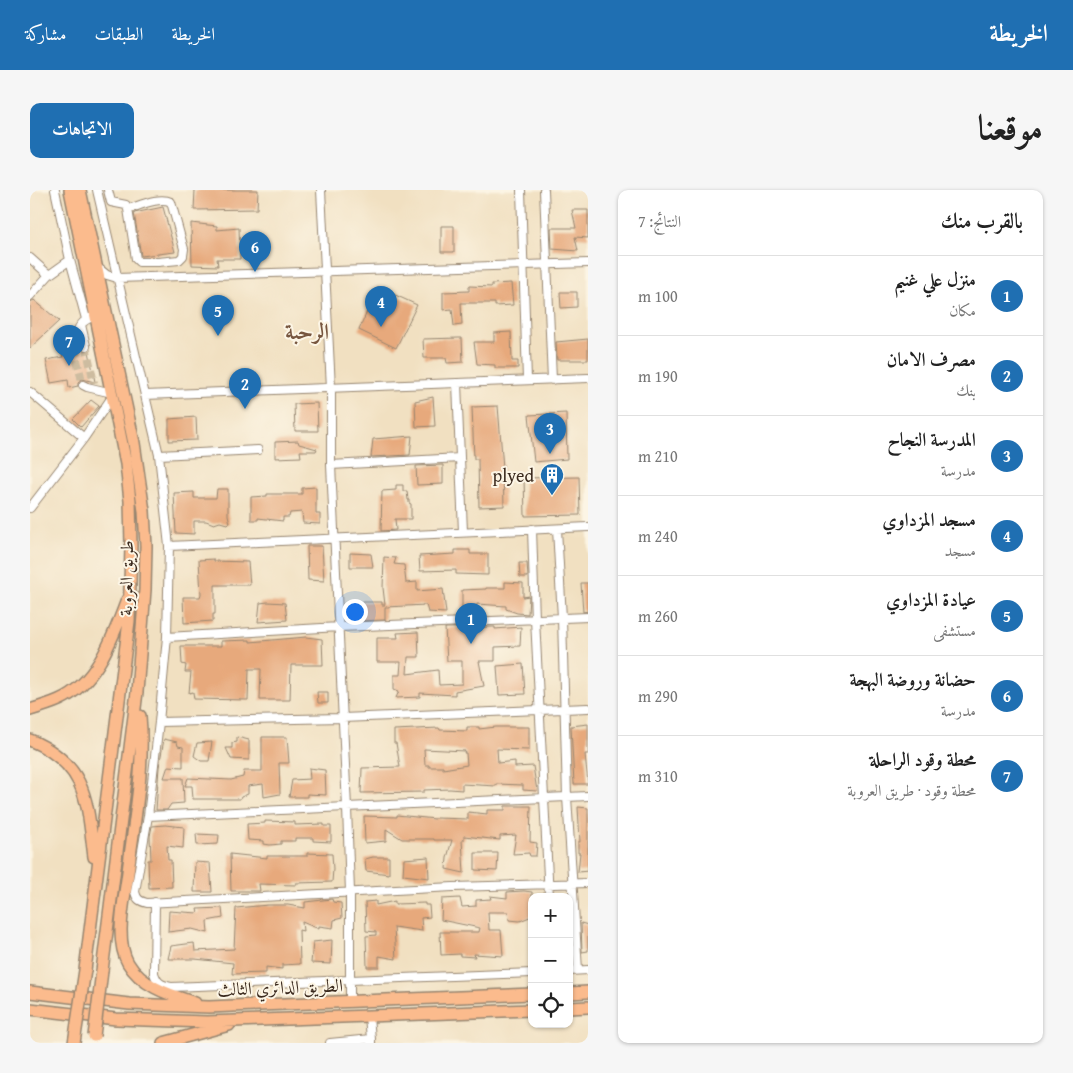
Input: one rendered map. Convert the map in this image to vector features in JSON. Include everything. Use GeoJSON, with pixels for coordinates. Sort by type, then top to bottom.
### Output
{"type":"FeatureCollection","features":[{"type":"Feature","properties":{"kind":"highway","name":"طريق العروبة"},"geometry":{"type":"LineString","coordinates":[[70,190],[88,320],[112,395],[126,464],[130,501],[131,546],[128,637],[74,1043]]}},
{"type":"Feature","properties":{"kind":"highway","name":"طريق العروبة"},"geometry":{"type":"LineString","coordinates":[[80,190],[134,443],[144,511],[146,546],[138,692],[94,1039]]}},
{"type":"Feature","properties":{"kind":"highway"},"geometry":{"type":"LineString","coordinates":[[30,710],[60,700],[72,693],[93,672],[102,658],[130,591]]}},
{"type":"Feature","properties":{"kind":"highway"},"geometry":{"type":"LineString","coordinates":[[138,692],[140,767],[122,923],[124,954],[133,970],[156,989],[209,1007]]}},
{"type":"Feature","properties":{"kind":"highway"},"geometry":{"type":"LineString","coordinates":[[30,740],[48,748],[68,765],[82,788],[89,814],[96,874]]}},
{"type":"Feature","properties":{"kind":"highway","name":"الطريق الدائري الثالث"},"geometry":{"type":"LineString","coordinates":[[30,992],[129,1004],[209,1007],[528,994]]}},
{"type":"Feature","properties":{"kind":"highway"},"geometry":{"type":"LineString","coordinates":[[573,993],[588,992]]}},
{"type":"Feature","properties":{"kind":"highway"},"geometry":{"type":"LineString","coordinates":[[573,1008],[588,1008]]}},
{"type":"Feature","properties":{"kind":"highway","name":"الطريق الدائري الثالث"},"geometry":{"type":"LineString","coordinates":[[30,1009],[116,1019],[197,1022],[528,1010]]}},
{"type":"Feature","properties":{"kind":"highway"},"geometry":{"type":"LineString","coordinates":[[163,1043],[246,1021]]}},
{"type":"Feature","properties":{"kind":"street"},"geometry":{"type":"LineString","coordinates":[[55,190],[70,260],[88,320],[86,346]]}},
{"type":"Feature","properties":{"kind":"street"},"geometry":{"type":"LineString","coordinates":[[97,190],[159,455],[169,546],[167,637],[148,816],[135,892],[136,898],[140,901],[155,902],[453,887],[588,883]]}},
{"type":"Feature","properties":{"kind":"street"},"geometry":{"type":"LineString","coordinates":[[108,190],[111,202],[126,206],[128,210],[136,259],[139,262],[179,260],[183,256],[184,249],[171,202],[159,200],[128,210]]}},
{"type":"Feature","properties":{"kind":"street"},"geometry":{"type":"LineString","coordinates":[[321,190],[331,388],[332,465],[347,808],[350,892],[350,1002]]}},
{"type":"Feature","properties":{"kind":"street"},"geometry":{"type":"LineString","coordinates":[[521,190],[527,380]]}},
{"type":"Feature","properties":{"kind":"street"},"geometry":{"type":"LineString","coordinates":[[544,190],[552,380]]}},
{"type":"Feature","properties":{"kind":"street"},"geometry":{"type":"LineString","coordinates":[[30,258],[49,275]]}},
{"type":"Feature","properties":{"kind":"street"},"geometry":{"type":"LineString","coordinates":[[30,296],[49,275],[70,260]]}},
{"type":"Feature","properties":{"kind":"street"},"geometry":{"type":"LineString","coordinates":[[96,266],[107,275],[117,278],[324,273],[588,263]]}},
{"type":"Feature","properties":{"kind":"street"},"geometry":{"type":"LineString","coordinates":[[74,348],[74,337],[88,320]]}},
{"type":"Feature","properties":{"kind":"street"},"geometry":{"type":"LineString","coordinates":[[145,395],[588,378]]}},
{"type":"Feature","properties":{"kind":"street"},"geometry":{"type":"LineString","coordinates":[[457,383],[463,532]]}},
{"type":"Feature","properties":{"kind":"street"},"geometry":{"type":"LineString","coordinates":[[30,508],[84,438],[112,395],[95,386],[83,385]]}},
{"type":"Feature","properties":{"kind":"street"},"geometry":{"type":"LineString","coordinates":[[30,392],[84,438]]}},
{"type":"Feature","properties":{"kind":"street"},"geometry":{"type":"LineString","coordinates":[[159,455],[258,450]]}},
{"type":"Feature","properties":{"kind":"street"},"geometry":{"type":"LineString","coordinates":[[332,465],[460,458]]}},
{"type":"Feature","properties":{"kind":"street"},"geometry":{"type":"LineString","coordinates":[[169,546],[588,527]]}},
{"type":"Feature","properties":{"kind":"street"},"geometry":{"type":"LineString","coordinates":[[532,529],[550,893]]}},
{"type":"Feature","properties":{"kind":"street"},"geometry":{"type":"LineString","coordinates":[[557,529],[562,618],[567,797],[578,970]]}},
{"type":"Feature","properties":{"kind":"street"},"geometry":{"type":"LineString","coordinates":[[167,637],[339,627],[588,617]]}},
{"type":"Feature","properties":{"kind":"street"},"geometry":{"type":"LineString","coordinates":[[159,722],[342,718],[588,708]]}},
{"type":"Feature","properties":{"kind":"street"},"geometry":{"type":"LineString","coordinates":[[148,816],[588,796]]}},
{"type":"Feature","properties":{"kind":"street"},"geometry":{"type":"LineString","coordinates":[[155,902],[154,973],[157,981],[171,987],[528,973]]}},
{"type":"Feature","properties":{"kind":"street"},"geometry":{"type":"LineString","coordinates":[[573,971],[588,970]]}},
{"type":"Feature","properties":{"kind":"street"},"geometry":{"type":"LineString","coordinates":[[330,1043],[371,1041],[369,1016]]}},
{"type":"Feature","properties":{"kind":"building"},"geometry":{"type":"Polygon","coordinates":[[[195,190],[258,190],[257,209],[194,210],[195,190]]]}},
{"type":"Feature","properties":{"kind":"building"},"geometry":{"type":"Polygon","coordinates":[[[163,207],[175,252],[141,256],[134,213],[163,207]]]}},
{"type":"Feature","properties":{"kind":"building"},"geometry":{"type":"Polygon","coordinates":[[[572,210],[588,210],[588,238],[575,237],[578,251],[552,249],[551,228],[576,228],[572,210]]]}},
{"type":"Feature","properties":{"kind":"building"},"geometry":{"type":"Polygon","coordinates":[[[191,223],[217,226],[217,230],[239,228],[240,259],[217,259],[218,266],[192,265],[191,223]]]}},
{"type":"Feature","properties":{"kind":"building"},"geometry":{"type":"Polygon","coordinates":[[[441,226],[454,226],[454,252],[441,252],[441,226]]]}},
{"type":"Feature","properties":{"kind":"building"},"geometry":{"type":"Polygon","coordinates":[[[511,283],[513,305],[495,306],[495,303],[461,303],[462,325],[454,326],[452,309],[443,310],[443,292],[469,291],[469,286],[492,287],[492,284],[511,283]]]}},
{"type":"Feature","properties":{"kind":"building"},"geometry":{"type":"Polygon","coordinates":[[[378,287],[417,305],[396,348],[359,330],[378,287]]]}},
{"type":"Feature","properties":{"kind":"building"},"geometry":{"type":"Polygon","coordinates":[[[560,292],[577,292],[577,307],[561,308],[560,292]]]}},
{"type":"Feature","properties":{"kind":"building"},"geometry":{"type":"Polygon","coordinates":[[[34,300],[59,321],[30,348],[30,302],[34,300]]]}},
{"type":"Feature","properties":{"kind":"building"},"geometry":{"type":"Polygon","coordinates":[[[511,332],[512,361],[518,361],[518,368],[495,368],[495,365],[477,364],[474,342],[494,342],[494,333],[511,332]]]}},
{"type":"Feature","properties":{"kind":"building"},"geometry":{"type":"Polygon","coordinates":[[[462,338],[463,362],[447,363],[446,358],[424,358],[423,339],[462,338]]]}},
{"type":"Feature","properties":{"kind":"building"},"geometry":{"type":"Polygon","coordinates":[[[588,339],[588,360],[557,360],[556,342],[588,339]]]}},
{"type":"Feature","properties":{"kind":"building"},"geometry":{"type":"Polygon","coordinates":[[[80,347],[84,351],[89,351],[95,382],[82,379],[78,382],[78,386],[69,388],[68,380],[51,383],[46,360],[63,357],[61,351],[69,349],[71,353],[76,353],[80,347]]]}},
{"type":"Feature","properties":{"kind":"building"},"geometry":{"type":"Polygon","coordinates":[[[433,397],[435,426],[416,427],[415,401],[433,397]]]}},
{"type":"Feature","properties":{"kind":"building"},"geometry":{"type":"Polygon","coordinates":[[[91,400],[99,406],[81,427],[73,419],[91,400]]]}},
{"type":"Feature","properties":{"kind":"building"},"geometry":{"type":"Polygon","coordinates":[[[317,403],[318,431],[295,431],[294,404],[317,403]]]}},
{"type":"Feature","properties":{"kind":"building"},"geometry":{"type":"Polygon","coordinates":[[[498,406],[504,506],[479,507],[478,459],[474,459],[472,407],[498,406]]]}},
{"type":"Feature","properties":{"kind":"building"},"geometry":{"type":"Polygon","coordinates":[[[566,413],[567,459],[534,462],[529,415],[566,413]]]}},
{"type":"Feature","properties":{"kind":"building"},"geometry":{"type":"Polygon","coordinates":[[[196,417],[197,440],[169,441],[169,419],[196,417]]]}},
{"type":"Feature","properties":{"kind":"building"},"geometry":{"type":"Polygon","coordinates":[[[412,436],[410,455],[371,457],[373,439],[412,436]]]}},
{"type":"Feature","properties":{"kind":"building"},"geometry":{"type":"Polygon","coordinates":[[[298,441],[299,444],[317,449],[316,451],[300,451],[301,457],[275,458],[275,442],[298,441]]]}},
{"type":"Feature","properties":{"kind":"building"},"geometry":{"type":"Polygon","coordinates":[[[443,465],[443,484],[417,485],[416,466],[443,465]]]}},
{"type":"Feature","properties":{"kind":"building","name":"plyed"},"geometry":{"type":"Polygon","coordinates":[[[579,477],[580,515],[525,516],[524,478],[579,477]]]}},
{"type":"Feature","properties":{"kind":"building"},"geometry":{"type":"Polygon","coordinates":[[[396,485],[403,485],[403,491],[407,491],[408,500],[411,504],[411,519],[395,519],[396,530],[381,531],[382,491],[396,490],[396,485]]]}},
{"type":"Feature","properties":{"kind":"building"},"geometry":{"type":"Polygon","coordinates":[[[316,487],[316,514],[320,514],[320,524],[303,523],[302,512],[290,513],[289,517],[283,517],[283,521],[258,518],[258,520],[251,520],[251,497],[267,496],[267,494],[302,494],[302,488],[316,487]]]}},
{"type":"Feature","properties":{"kind":"building"},"geometry":{"type":"Polygon","coordinates":[[[217,489],[228,489],[228,515],[230,523],[220,522],[214,524],[206,521],[194,521],[194,534],[176,533],[174,493],[194,492],[194,498],[216,498],[217,489]]]}},
{"type":"Feature","properties":{"kind":"building"},"geometry":{"type":"Polygon","coordinates":[[[307,546],[322,546],[324,581],[308,580],[307,546]]]}},
{"type":"Feature","properties":{"kind":"building"},"geometry":{"type":"Polygon","coordinates":[[[455,550],[470,550],[470,554],[488,554],[488,575],[456,574],[456,570],[420,571],[419,556],[455,554],[455,550]]]}},
{"type":"Feature","properties":{"kind":"building"},"geometry":{"type":"Polygon","coordinates":[[[350,553],[371,554],[373,567],[350,567],[350,553]]]}},
{"type":"Feature","properties":{"kind":"building"},"geometry":{"type":"Polygon","coordinates":[[[384,557],[396,558],[394,564],[404,565],[406,583],[417,582],[417,591],[443,589],[446,613],[428,612],[426,605],[385,607],[385,620],[356,621],[355,602],[382,602],[382,605],[385,605],[383,588],[384,557]]]}},
{"type":"Feature","properties":{"kind":"building"},"geometry":{"type":"Polygon","coordinates":[[[214,559],[214,561],[248,562],[250,585],[215,585],[215,614],[213,614],[213,621],[184,623],[183,597],[200,597],[201,594],[199,560],[214,559]]]}},
{"type":"Feature","properties":{"kind":"building"},"geometry":{"type":"Polygon","coordinates":[[[519,563],[527,563],[528,577],[520,577],[519,563]]]}},
{"type":"Feature","properties":{"kind":"building"},"geometry":{"type":"Polygon","coordinates":[[[505,582],[523,583],[523,597],[529,596],[528,614],[506,609],[506,606],[477,604],[462,608],[462,590],[505,588],[505,582]]]}},
{"type":"Feature","properties":{"kind":"building"},"geometry":{"type":"Polygon","coordinates":[[[581,583],[588,583],[588,611],[583,612],[581,583]]]}},
{"type":"Feature","properties":{"kind":"building"},"geometry":{"type":"Polygon","coordinates":[[[260,603],[285,603],[287,620],[258,622],[260,603]]]}},
{"type":"Feature","properties":{"kind":"building"},"geometry":{"type":"Polygon","coordinates":[[[495,627],[495,629],[521,627],[520,646],[495,647],[495,661],[479,661],[484,686],[455,691],[455,695],[420,693],[420,697],[396,698],[399,691],[394,689],[394,675],[400,675],[401,662],[377,662],[377,638],[398,638],[397,633],[418,632],[419,657],[408,657],[407,674],[438,670],[439,685],[462,684],[462,661],[447,661],[445,628],[495,627]]]}},
{"type":"Feature","properties":{"kind":"building"},"geometry":{"type":"Polygon","coordinates":[[[306,637],[322,639],[323,665],[291,665],[290,700],[260,700],[261,669],[249,669],[248,700],[194,699],[193,692],[189,693],[191,672],[185,672],[186,665],[182,664],[181,646],[221,646],[221,641],[250,640],[250,642],[306,637]]]}},
{"type":"Feature","properties":{"kind":"building"},"geometry":{"type":"Polygon","coordinates":[[[523,664],[525,694],[499,695],[497,666],[523,664]]]}},
{"type":"Feature","properties":{"kind":"building"},"geometry":{"type":"Polygon","coordinates":[[[317,692],[328,692],[328,703],[318,703],[317,692]]]}},
{"type":"Feature","properties":{"kind":"building"},"geometry":{"type":"Polygon","coordinates":[[[588,724],[588,754],[585,754],[588,784],[574,784],[571,726],[588,724]]]}},
{"type":"Feature","properties":{"kind":"building"},"geometry":{"type":"Polygon","coordinates":[[[467,727],[479,727],[479,729],[529,727],[529,750],[497,749],[498,763],[515,761],[515,767],[533,766],[537,791],[523,790],[523,785],[462,784],[462,790],[361,793],[362,768],[400,767],[396,743],[394,743],[394,730],[439,728],[440,730],[467,731],[467,727]],[[424,749],[425,765],[429,765],[429,767],[443,767],[443,769],[467,765],[465,751],[424,749]]]}},
{"type":"Feature","properties":{"kind":"building"},"geometry":{"type":"Polygon","coordinates":[[[237,737],[249,740],[249,760],[231,759],[226,748],[232,748],[232,743],[237,742],[237,737]]]}},
{"type":"Feature","properties":{"kind":"building"},"geometry":{"type":"Polygon","coordinates":[[[262,737],[287,737],[289,763],[279,763],[280,794],[264,797],[263,784],[248,786],[248,794],[240,799],[193,799],[192,786],[185,786],[188,778],[231,780],[243,777],[244,771],[262,771],[262,737]]]}},
{"type":"Feature","properties":{"kind":"building"},"geometry":{"type":"Polygon","coordinates":[[[164,739],[177,742],[178,746],[183,747],[183,767],[168,766],[164,778],[183,778],[184,803],[171,804],[167,810],[156,810],[159,767],[164,739]]]}},
{"type":"Feature","properties":{"kind":"building"},"geometry":{"type":"Polygon","coordinates":[[[212,742],[209,761],[201,761],[194,756],[197,743],[212,742]]]}},
{"type":"Feature","properties":{"kind":"building"},"geometry":{"type":"Polygon","coordinates":[[[309,768],[325,770],[326,795],[307,794],[307,797],[289,797],[292,780],[310,779],[309,768]]]}},
{"type":"Feature","properties":{"kind":"building"},"geometry":{"type":"Polygon","coordinates":[[[505,806],[531,806],[530,842],[537,843],[536,856],[530,856],[529,853],[513,854],[516,835],[500,836],[500,840],[464,836],[464,840],[462,840],[464,873],[446,869],[452,840],[402,839],[386,829],[386,841],[365,843],[364,816],[397,817],[397,815],[435,819],[468,819],[468,812],[487,814],[487,810],[505,810],[505,806]]]}},
{"type":"Feature","properties":{"kind":"building"},"geometry":{"type":"Polygon","coordinates":[[[578,807],[588,808],[588,871],[578,872],[580,853],[578,853],[578,842],[580,842],[578,807]]]}},
{"type":"Feature","properties":{"kind":"building"},"geometry":{"type":"Polygon","coordinates":[[[265,821],[295,822],[295,825],[324,824],[324,826],[331,826],[331,842],[313,841],[313,838],[295,838],[295,841],[281,841],[281,844],[270,845],[264,844],[264,841],[248,840],[247,824],[265,823],[265,821]]]}},
{"type":"Feature","properties":{"kind":"building"},"geometry":{"type":"Polygon","coordinates":[[[152,826],[184,827],[183,848],[167,846],[168,860],[171,860],[172,887],[149,888],[148,860],[151,860],[150,836],[152,826]]]}},
{"type":"Feature","properties":{"kind":"building"},"geometry":{"type":"Polygon","coordinates":[[[196,834],[219,835],[218,844],[197,845],[196,834]]]}},
{"type":"Feature","properties":{"kind":"building"},"geometry":{"type":"Polygon","coordinates":[[[307,853],[332,854],[332,882],[296,883],[296,885],[259,884],[260,891],[231,891],[230,854],[267,858],[267,856],[307,856],[307,853]]]}},
{"type":"Feature","properties":{"kind":"building"},"geometry":{"type":"Polygon","coordinates":[[[475,853],[498,853],[497,871],[475,870],[475,853]]]}},
{"type":"Feature","properties":{"kind":"building"},"geometry":{"type":"Polygon","coordinates":[[[389,857],[389,874],[366,871],[365,859],[389,857]]]}},
{"type":"Feature","properties":{"kind":"building"},"geometry":{"type":"Polygon","coordinates":[[[428,857],[429,878],[403,875],[404,859],[428,857]]]}},
{"type":"Feature","properties":{"kind":"building"},"geometry":{"type":"Polygon","coordinates":[[[195,862],[210,863],[212,892],[194,892],[195,862]]]}},
{"type":"Feature","properties":{"kind":"building"},"geometry":{"type":"Polygon","coordinates":[[[524,891],[532,893],[528,893],[528,918],[520,921],[509,920],[508,912],[488,912],[489,930],[501,930],[503,956],[474,954],[475,957],[460,956],[460,954],[441,955],[440,932],[479,932],[480,928],[441,920],[442,899],[460,898],[462,907],[476,906],[476,900],[491,899],[490,896],[507,898],[507,892],[524,891]]]}},
{"type":"Feature","properties":{"kind":"building"},"geometry":{"type":"Polygon","coordinates":[[[332,899],[333,902],[341,903],[342,918],[334,920],[333,928],[319,926],[319,929],[302,922],[303,931],[299,930],[300,964],[282,965],[282,969],[266,967],[266,973],[232,974],[233,963],[195,959],[168,959],[171,946],[194,943],[195,951],[234,949],[236,908],[288,905],[305,908],[305,902],[332,899]]]}},
{"type":"Feature","properties":{"kind":"building"},"geometry":{"type":"Polygon","coordinates":[[[376,901],[376,905],[395,901],[395,904],[425,903],[425,905],[429,905],[430,917],[421,918],[422,931],[394,927],[396,959],[379,956],[379,967],[367,967],[366,936],[376,935],[376,932],[366,931],[365,902],[376,901]]]}},
{"type":"Feature","properties":{"kind":"building"},"geometry":{"type":"Polygon","coordinates":[[[222,908],[223,918],[207,921],[208,933],[192,929],[168,932],[169,911],[198,913],[197,909],[222,908]]]}},
{"type":"Feature","properties":{"kind":"building"},"geometry":{"type":"Polygon","coordinates":[[[581,923],[588,925],[588,951],[582,952],[581,923]]]}},
{"type":"Feature","properties":{"kind":"building"},"geometry":{"type":"Polygon","coordinates":[[[332,940],[331,964],[311,963],[313,942],[332,940]]]}},
{"type":"Feature","properties":{"kind":"tunnel"},"geometry":{"type":"LineString","coordinates":[[86,346],[94,383]]}},
{"type":"Feature","properties":{"kind":"tunnel"},"geometry":{"type":"LineString","coordinates":[[74,348],[83,385]]}},
{"type":"Feature","properties":{"kind":"place","name":"حضانة وروضة البهجة"},"geometry":{"type":"Point","coordinates":[255,272]}},
{"type":"Feature","properties":{"kind":"place","name":"مسجد المزداوي"},"geometry":{"type":"Point","coordinates":[381,327]}},
{"type":"Feature","properties":{"kind":"place","name":"عيادة المزداوي"},"geometry":{"type":"Point","coordinates":[218,336]}},
{"type":"Feature","properties":{"kind":"place","name":"محطة وقود الراحلة"},"geometry":{"type":"Point","coordinates":[69,366]}},
{"type":"Feature","properties":{"kind":"place","name":"مصرف الامان"},"geometry":{"type":"Point","coordinates":[245,409]}},
{"type":"Feature","properties":{"kind":"place","name":"المدرسة النجاح"},"geometry":{"type":"Point","coordinates":[550,454]}},
{"type":"Feature","properties":{"kind":"place","name":"plyed"},"geometry":{"type":"Point","coordinates":[552,496]}},
{"type":"Feature","properties":{"kind":"place","name":"منزل علي غنيم"},"geometry":{"type":"Point","coordinates":[471,644]}},
{"type":"Feature","properties":{"kind":"district","name":"الرحبة"},"geometry":{"type":"Point","coordinates":[307,331]}}]}
